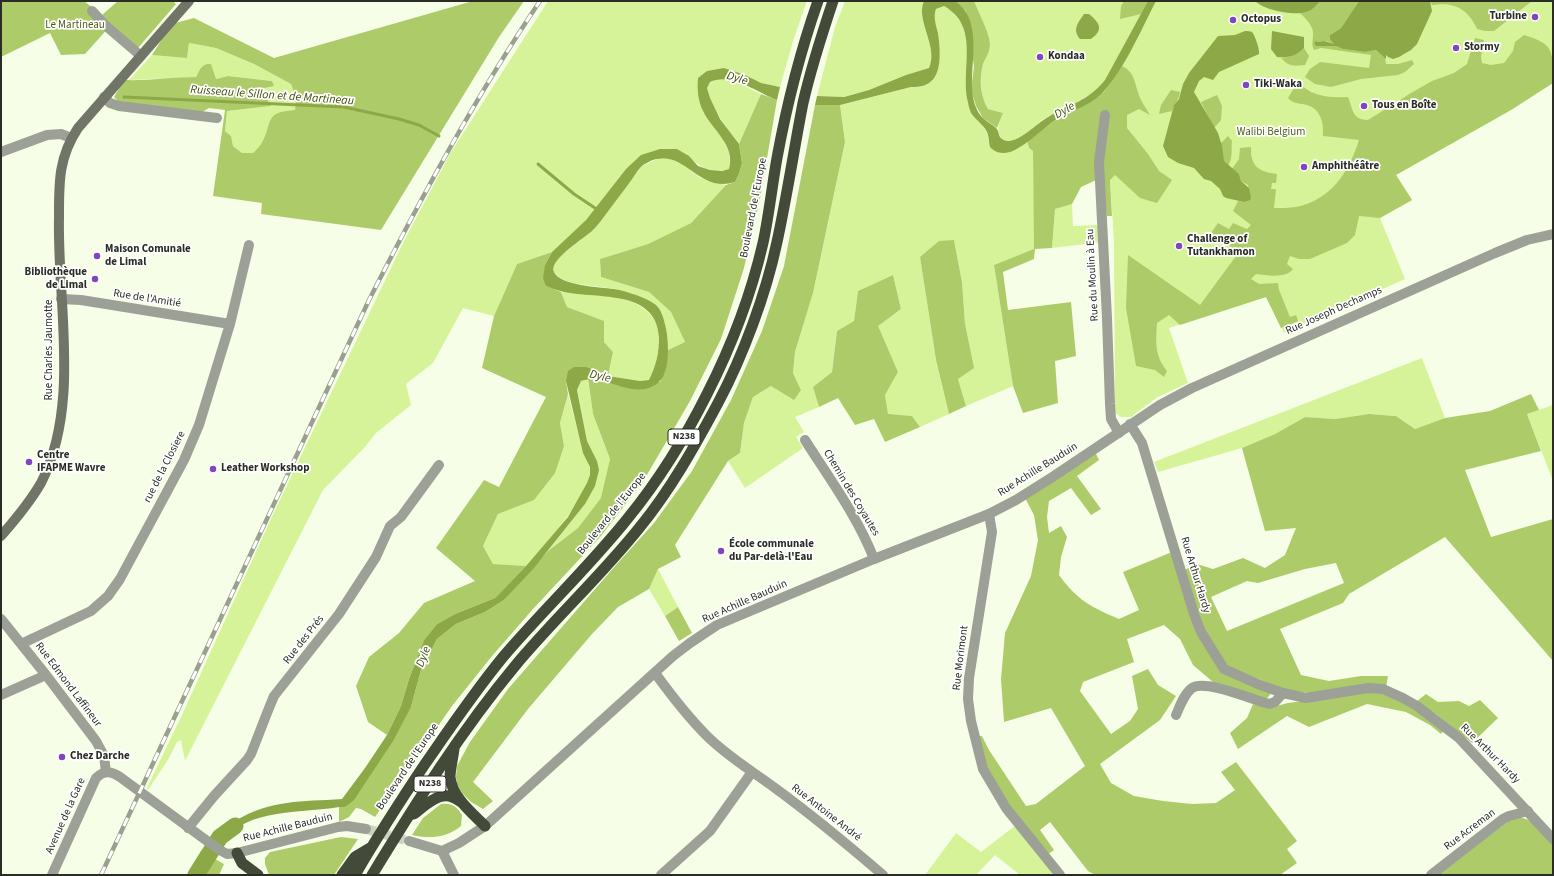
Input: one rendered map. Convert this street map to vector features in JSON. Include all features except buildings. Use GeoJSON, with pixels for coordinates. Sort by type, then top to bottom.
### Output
{"type":"FeatureCollection","features":[{"type":"Feature","properties":{"kind":"highway","name":"Boulevard de l'Europe"},"geometry":{"type":"LineString","coordinates":[[355,875],[372,846],[444,736],[502,659],[629,518],[660,475],[707,394],[727,350],[753,277],[763,242],[789,97],[805,38],[818,1]]}},
{"type":"Feature","properties":{"kind":"highway","name":"N238"},"geometry":{"type":"LineString","coordinates":[[372,875],[455,745],[486,703],[543,633],[611,561],[641,526],[672,483],[720,401],[740,355],[763,294],[777,244],[804,100],[833,1]]}},
{"type":"Feature","properties":{"kind":"highway"},"geometry":{"type":"LineString","coordinates":[[455,745],[450,777],[453,787],[461,802],[485,826]]}},
{"type":"Feature","properties":{"kind":"highway"},"geometry":{"type":"LineString","coordinates":[[404,823],[427,804],[436,799],[449,796],[461,802]]}},
{"type":"Feature","properties":{"kind":"highway"},"geometry":{"type":"LineString","coordinates":[[342,875],[355,857],[372,846]]}},
{"type":"Feature","properties":{"kind":"highway"},"geometry":{"type":"LineString","coordinates":[[237,853],[242,863],[258,875]]}},
{"type":"Feature","properties":{"kind":"main road","name":"Rue Charles Jaumotte"},"geometry":{"type":"LineString","coordinates":[[1,536],[29,502],[40,483],[55,446],[60,426],[64,362],[58,228],[60,169],[66,151],[71,138],[104,97],[189,1]]}},
{"type":"Feature","properties":{"kind":"street"},"geometry":{"type":"LineString","coordinates":[[92,11],[141,56]]}},
{"type":"Feature","properties":{"kind":"street"},"geometry":{"type":"LineString","coordinates":[[104,97],[110,103],[119,106],[217,118]]}},
{"type":"Feature","properties":{"kind":"street","name":"Rue du Moulin à Eau"},"geometry":{"type":"LineString","coordinates":[[1105,115],[1100,145],[1099,172],[1111,419],[1119,433]]}},
{"type":"Feature","properties":{"kind":"street"},"geometry":{"type":"LineString","coordinates":[[1,152],[47,135],[61,134],[71,138]]}},
{"type":"Feature","properties":{"kind":"street","name":"Rue Joseph Dechamps"},"geometry":{"type":"LineString","coordinates":[[1130,424],[1160,405],[1192,388],[1256,359],[1495,253],[1527,240],[1553,234]]}},
{"type":"Feature","properties":{"kind":"street","name":"rue de la Closiere"},"geometry":{"type":"LineString","coordinates":[[22,644],[91,611],[108,596],[120,579],[184,460],[199,425],[230,324],[249,245]]}},
{"type":"Feature","properties":{"kind":"street","name":"Rue de l'Amitié"},"geometry":{"type":"LineString","coordinates":[[61,299],[81,300],[230,324]]}},
{"type":"Feature","properties":{"kind":"street","name":"Rue Achille Bauduin"},"geometry":{"type":"LineString","coordinates":[[442,851],[459,843],[485,826],[690,642],[717,625],[874,559],[989,514],[1016,500],[1054,476],[1119,433],[1130,424]]}},
{"type":"Feature","properties":{"kind":"street","name":"Rue Arthur Hardy"},"geometry":{"type":"LineString","coordinates":[[1130,424],[1142,443],[1194,614],[1201,632],[1224,669],[1283,693],[1306,698],[1368,688],[1383,689],[1403,698],[1459,738],[1528,810],[1553,839]]}},
{"type":"Feature","properties":{"kind":"street","name":"Chemin des Coyautes"},"geometry":{"type":"LineString","coordinates":[[805,440],[852,514],[870,548],[874,559]]}},
{"type":"Feature","properties":{"kind":"street","name":"Rue des Prés"},"geometry":{"type":"LineString","coordinates":[[188,828],[251,754],[274,696],[339,614],[376,557],[390,526],[401,517],[439,465]]}},
{"type":"Feature","properties":{"kind":"street","name":"Rue Morimont"},"geometry":{"type":"LineString","coordinates":[[989,514],[992,532],[969,678],[968,699],[971,720],[980,761],[991,784],[1018,824],[1060,875]]}},
{"type":"Feature","properties":{"kind":"street","name":"Rue Edmond Laffineur"},"geometry":{"type":"LineString","coordinates":[[1,619],[22,644],[96,741],[104,756],[106,772]]}},
{"type":"Feature","properties":{"kind":"street","name":"Rue Antoine André"},"geometry":{"type":"LineString","coordinates":[[655,673],[672,696],[707,736],[752,772],[773,786],[826,827],[883,875]]}},
{"type":"Feature","properties":{"kind":"street"},"geometry":{"type":"LineString","coordinates":[[1,695],[46,675]]}},
{"type":"Feature","properties":{"kind":"street"},"geometry":{"type":"LineString","coordinates":[[1176,715],[1189,691],[1199,686],[1215,687],[1270,704],[1276,702],[1283,693]]}},
{"type":"Feature","properties":{"kind":"street"},"geometry":{"type":"LineString","coordinates":[[106,772],[114,773],[120,777],[188,828]]}},
{"type":"Feature","properties":{"kind":"street","name":"Avenue de la Gare"},"geometry":{"type":"LineString","coordinates":[[52,875],[96,778],[101,773],[106,772]]}},
{"type":"Feature","properties":{"kind":"street"},"geometry":{"type":"LineString","coordinates":[[661,875],[710,831],[752,772]]}},
{"type":"Feature","properties":{"kind":"street","name":"Rue Acreman"},"geometry":{"type":"LineString","coordinates":[[1431,875],[1493,826],[1509,816],[1528,810]]}},
{"type":"Feature","properties":{"kind":"street","name":"Rue Achille Bauduin"},"geometry":{"type":"LineString","coordinates":[[188,828],[227,854],[237,853],[338,827],[347,826],[366,829]]}},
{"type":"Feature","properties":{"kind":"street"},"geometry":{"type":"LineString","coordinates":[[409,842],[442,851],[454,875]]}},
{"type":"Feature","properties":{"kind":"green space","name":"Le Martineau"},"geometry":{"type":"Polygon","coordinates":[[[1,1],[84,1],[102,15],[118,1],[173,1],[176,4],[138,48],[111,25],[85,54],[61,55],[50,33],[1,57],[1,1]]]}},
{"type":"Feature","properties":{"kind":"green space"},"geometry":{"type":"Polygon","coordinates":[[[473,1],[524,1],[499,37],[381,230],[261,214],[262,203],[213,196],[225,110],[209,108],[202,112],[119,102],[114,97],[124,80],[196,77],[201,68],[208,64],[211,64],[216,79],[228,76],[272,81],[274,86],[264,88],[265,95],[271,106],[227,111],[225,131],[231,136],[233,146],[242,153],[253,153],[265,137],[270,120],[273,116],[285,111],[295,110],[296,98],[291,84],[254,64],[216,48],[189,43],[187,58],[152,55],[162,39],[175,23],[194,18],[274,58],[473,1]]]}},
{"type":"Feature","properties":{"kind":"green space"},"geometry":{"type":"Polygon","coordinates":[[[548,1],[807,1],[794,38],[780,87],[760,83],[745,75],[707,71],[703,112],[723,138],[727,146],[730,161],[729,169],[720,171],[707,169],[677,149],[626,169],[586,220],[552,252],[517,264],[494,316],[463,308],[433,363],[406,384],[411,405],[376,433],[365,447],[323,490],[185,761],[181,740],[177,742],[169,758],[148,790],[147,788],[275,510],[403,243],[451,152],[548,1]]]}},
{"type":"Feature","properties":{"kind":"green space"},"geometry":{"type":"Polygon","coordinates":[[[845,1],[924,1],[922,17],[931,51],[929,68],[906,75],[869,90],[843,97],[817,96],[835,27],[845,1]]]}},
{"type":"Feature","properties":{"kind":"green space"},"geometry":{"type":"Polygon","coordinates":[[[956,1],[974,1],[988,34],[990,47],[983,64],[981,87],[983,98],[988,109],[1003,113],[997,128],[983,118],[976,106],[971,90],[974,67],[966,11],[956,1]]]}},
{"type":"Feature","properties":{"kind":"green space","name":"Walibi Belgium"},"geometry":{"type":"Polygon","coordinates":[[[974,1],[1553,1],[1553,83],[1511,110],[1396,175],[1412,200],[1380,218],[1405,279],[1284,333],[1266,297],[1169,328],[1188,383],[1156,398],[1131,417],[1121,417],[1115,413],[1114,240],[1110,179],[1089,95],[1042,120],[1024,135],[1008,141],[1003,139],[998,130],[1003,113],[988,109],[983,98],[981,82],[982,70],[990,44],[986,29],[974,1]]]}},
{"type":"Feature","properties":{"kind":"green space"},"geometry":{"type":"Polygon","coordinates":[[[1124,1],[1148,1],[1141,14],[1120,19],[1121,6],[1124,1]]]}},
{"type":"Feature","properties":{"kind":"green space"},"geometry":{"type":"Polygon","coordinates":[[[1320,1],[1359,1],[1341,28],[1331,34],[1334,44],[1326,41],[1316,41],[1316,46],[1336,46],[1343,49],[1365,52],[1376,50],[1385,58],[1386,64],[1398,64],[1412,60],[1414,64],[1405,72],[1398,75],[1361,79],[1331,87],[1315,84],[1305,77],[1310,69],[1320,62],[1369,68],[1371,55],[1321,48],[1314,50],[1312,44],[1312,29],[1300,13],[1306,12],[1320,1]]]}},
{"type":"Feature","properties":{"kind":"green space"},"geometry":{"type":"Polygon","coordinates":[[[1430,1],[1532,1],[1494,31],[1485,31],[1477,29],[1469,16],[1460,8],[1440,4],[1432,5],[1430,1]]]}},
{"type":"Feature","properties":{"kind":"green space"},"geometry":{"type":"Polygon","coordinates":[[[944,6],[952,11],[962,24],[967,41],[972,114],[984,128],[988,135],[989,142],[1011,151],[1027,141],[1029,148],[1033,151],[1035,249],[994,265],[1013,386],[966,406],[958,379],[965,324],[962,282],[954,240],[920,257],[936,360],[949,414],[920,427],[912,416],[888,415],[885,395],[898,372],[877,326],[901,309],[893,275],[858,291],[854,321],[837,331],[832,372],[813,387],[819,407],[795,417],[804,432],[796,437],[803,448],[745,488],[728,461],[740,453],[744,423],[753,397],[771,386],[801,390],[793,373],[795,352],[813,293],[845,142],[840,105],[911,87],[921,87],[934,71],[939,61],[940,55],[935,14],[936,9],[944,6]]]}},
{"type":"Feature","properties":{"kind":"green space"},"geometry":{"type":"Polygon","coordinates":[[[1524,35],[1541,42],[1550,50],[1553,63],[1553,83],[1511,110],[1396,175],[1412,200],[1380,218],[1359,216],[1355,235],[1347,243],[1310,259],[1299,259],[1290,256],[1287,264],[1293,269],[1290,272],[1276,276],[1256,274],[1251,279],[1259,284],[1278,283],[1279,290],[1290,317],[1296,315],[1298,321],[1281,328],[1266,297],[1180,325],[1169,315],[1157,323],[1156,342],[1158,354],[1167,371],[1164,377],[1155,370],[1136,366],[1126,308],[1128,255],[1200,305],[1239,252],[1211,233],[1218,223],[1229,229],[1233,223],[1247,229],[1251,225],[1233,211],[1238,201],[1244,202],[1250,195],[1248,185],[1241,181],[1239,174],[1232,169],[1239,159],[1240,148],[1251,147],[1252,159],[1257,167],[1265,172],[1277,174],[1276,183],[1272,183],[1271,189],[1276,189],[1274,208],[1296,207],[1319,198],[1337,183],[1350,163],[1359,140],[1323,136],[1321,118],[1316,110],[1307,105],[1294,102],[1288,98],[1297,83],[1311,92],[1320,95],[1348,97],[1352,110],[1356,116],[1363,120],[1368,120],[1432,81],[1454,73],[1467,64],[1475,38],[1484,40],[1481,57],[1482,63],[1491,65],[1504,63],[1513,51],[1515,42],[1524,35]]]}},
{"type":"Feature","properties":{"kind":"green space"},"geometry":{"type":"Polygon","coordinates":[[[189,43],[216,48],[254,64],[291,84],[296,98],[295,110],[278,113],[274,116],[265,137],[253,153],[242,153],[233,146],[231,136],[225,131],[227,111],[271,106],[265,95],[264,87],[272,81],[228,76],[216,79],[202,66],[196,77],[129,80],[152,55],[187,58],[189,43]]]}},
{"type":"Feature","properties":{"kind":"green space"},"geometry":{"type":"Polygon","coordinates":[[[1304,48],[1309,56],[1305,65],[1292,65],[1286,63],[1281,58],[1294,55],[1304,48]]]}},
{"type":"Feature","properties":{"kind":"green space"},"geometry":{"type":"Polygon","coordinates":[[[1122,66],[1131,74],[1140,98],[1150,115],[1139,109],[1127,115],[1127,128],[1148,154],[1159,171],[1172,180],[1157,203],[1140,198],[1115,175],[1110,180],[1112,216],[1107,216],[1102,180],[1094,181],[1081,187],[1072,204],[1055,209],[1052,248],[1035,249],[1034,259],[1003,272],[1008,310],[1071,302],[1076,356],[1055,361],[1058,403],[1023,413],[1013,386],[994,265],[1034,249],[1033,151],[1029,148],[1027,141],[1057,119],[1093,101],[1104,92],[1122,66]]]}},
{"type":"Feature","properties":{"kind":"green space"},"geometry":{"type":"Polygon","coordinates":[[[718,79],[730,79],[761,94],[739,144],[710,101],[707,87],[710,82],[718,79]]]}},
{"type":"Feature","properties":{"kind":"green space"},"geometry":{"type":"Polygon","coordinates":[[[1171,90],[1180,92],[1172,111],[1159,114],[1161,105],[1171,90]]]}},
{"type":"Feature","properties":{"kind":"green space"},"geometry":{"type":"Polygon","coordinates":[[[761,94],[777,100],[760,199],[744,268],[721,339],[690,401],[644,480],[601,536],[533,609],[492,656],[452,706],[375,817],[361,809],[356,808],[349,817],[339,822],[339,807],[345,807],[411,707],[421,670],[437,639],[456,624],[485,612],[504,600],[548,551],[578,528],[601,498],[610,459],[593,414],[588,378],[602,382],[660,382],[665,372],[668,350],[685,342],[671,312],[649,292],[601,277],[600,259],[648,244],[691,223],[726,185],[735,182],[742,163],[739,144],[761,94]]]}},
{"type":"Feature","properties":{"kind":"green space"},"geometry":{"type":"Polygon","coordinates":[[[1217,95],[1222,106],[1221,120],[1214,128],[1201,102],[1217,95]]]}},
{"type":"Feature","properties":{"kind":"green space"},"geometry":{"type":"Polygon","coordinates":[[[815,105],[840,105],[845,142],[813,293],[795,352],[793,373],[801,390],[794,400],[771,386],[753,397],[744,423],[740,453],[728,461],[675,545],[681,557],[658,569],[649,589],[618,607],[592,634],[528,709],[473,782],[493,801],[483,809],[471,802],[462,793],[457,784],[457,766],[470,742],[508,689],[654,523],[692,471],[731,400],[762,331],[784,266],[815,105]]]}},
{"type":"Feature","properties":{"kind":"green space"},"geometry":{"type":"Polygon","coordinates":[[[1228,136],[1232,141],[1231,157],[1228,166],[1223,161],[1221,143],[1228,136]]]}},
{"type":"Feature","properties":{"kind":"green space"},"geometry":{"type":"Polygon","coordinates":[[[657,159],[671,159],[685,166],[699,177],[726,185],[691,223],[648,244],[600,259],[601,277],[649,292],[671,312],[685,342],[668,350],[665,323],[658,306],[634,294],[615,289],[570,283],[558,277],[554,272],[553,267],[558,258],[594,229],[642,166],[657,159]]]}},
{"type":"Feature","properties":{"kind":"green space"},"geometry":{"type":"Polygon","coordinates":[[[1072,204],[1073,226],[1098,225],[1101,242],[1052,248],[1055,209],[1072,204]]]}},
{"type":"Feature","properties":{"kind":"green space"},"geometry":{"type":"Polygon","coordinates":[[[954,240],[962,282],[965,324],[974,368],[958,379],[966,406],[949,414],[936,360],[920,257],[939,241],[954,240]]]}},
{"type":"Feature","properties":{"kind":"green space"},"geometry":{"type":"Polygon","coordinates":[[[552,252],[545,265],[546,286],[561,292],[567,307],[604,321],[604,342],[613,352],[608,376],[587,367],[566,381],[568,394],[560,423],[564,446],[555,473],[534,500],[498,514],[483,546],[493,564],[526,566],[495,598],[455,614],[437,624],[424,640],[409,679],[401,706],[387,735],[368,722],[356,686],[369,657],[399,633],[424,603],[475,581],[436,548],[484,480],[499,487],[546,397],[482,368],[494,316],[517,264],[552,252]]]}},
{"type":"Feature","properties":{"kind":"green space"},"geometry":{"type":"Polygon","coordinates":[[[893,275],[901,309],[878,326],[898,372],[885,395],[888,414],[912,416],[920,427],[885,442],[874,419],[855,425],[838,398],[819,407],[813,387],[832,372],[837,331],[854,321],[858,291],[893,275]]]}},
{"type":"Feature","properties":{"kind":"green space"},"geometry":{"type":"Polygon","coordinates":[[[561,292],[609,296],[639,305],[650,314],[657,327],[659,344],[654,371],[650,380],[640,381],[608,376],[613,352],[604,342],[603,321],[567,307],[561,292]]]}},
{"type":"Feature","properties":{"kind":"green space"},"geometry":{"type":"Polygon","coordinates":[[[1422,358],[1445,418],[1415,429],[1396,416],[1369,414],[1335,419],[1305,417],[1275,434],[1242,448],[1158,472],[1154,462],[1422,358]]]}},
{"type":"Feature","properties":{"kind":"green space"},"geometry":{"type":"Polygon","coordinates":[[[588,378],[593,414],[610,459],[602,498],[578,528],[548,551],[585,504],[597,461],[587,441],[577,389],[581,381],[588,378]]]}},
{"type":"Feature","properties":{"kind":"green space"},"geometry":{"type":"Polygon","coordinates":[[[568,394],[584,453],[590,468],[589,479],[584,491],[566,519],[526,566],[493,564],[483,546],[498,514],[533,500],[564,446],[560,423],[568,394]]]}},
{"type":"Feature","properties":{"kind":"green space"},"geometry":{"type":"Polygon","coordinates":[[[1531,394],[1539,410],[1527,414],[1541,451],[1465,470],[1491,537],[1553,519],[1553,661],[1445,537],[1349,594],[1343,603],[1280,629],[1301,675],[1329,681],[1361,676],[1388,676],[1386,688],[1309,693],[1286,690],[1226,666],[1204,632],[1184,570],[1197,564],[1213,569],[1243,558],[1265,568],[1285,555],[1296,528],[1265,531],[1242,448],[1275,434],[1305,417],[1335,419],[1369,414],[1396,416],[1415,429],[1445,418],[1490,411],[1531,394]],[[1336,563],[1305,569],[1258,583],[1247,581],[1211,597],[1227,631],[1344,583],[1336,563]]]}},
{"type":"Feature","properties":{"kind":"green space"},"geometry":{"type":"Polygon","coordinates":[[[1553,405],[1553,481],[1527,414],[1553,405]]]}},
{"type":"Feature","properties":{"kind":"green space"},"geometry":{"type":"Polygon","coordinates":[[[1095,452],[1099,460],[1077,476],[1101,509],[1091,515],[1071,488],[1049,501],[1047,517],[1049,533],[1061,526],[1067,537],[1061,557],[1059,575],[1072,591],[1085,602],[1100,611],[1119,619],[1139,610],[1123,572],[1172,552],[1222,670],[1272,692],[1266,700],[1213,682],[1193,665],[1180,639],[1164,625],[1127,639],[1134,662],[1083,682],[1080,691],[1111,734],[1130,721],[1138,709],[1132,676],[1148,669],[1158,685],[1176,696],[1160,720],[1100,764],[1111,783],[1134,796],[1192,804],[1216,803],[1235,790],[1221,772],[1236,762],[1297,841],[1287,849],[1297,863],[1280,875],[1095,875],[1088,871],[1050,822],[1040,830],[1054,850],[1047,855],[994,785],[976,736],[982,736],[989,750],[1026,806],[1036,804],[1085,766],[1051,708],[1004,722],[1001,679],[1005,633],[1031,576],[1038,540],[1034,515],[1025,498],[1095,452]]]}},
{"type":"Feature","properties":{"kind":"green space"},"geometry":{"type":"Polygon","coordinates":[[[658,569],[678,607],[665,616],[649,589],[658,569]]]}},
{"type":"Feature","properties":{"kind":"green space"},"geometry":{"type":"Polygon","coordinates":[[[678,607],[692,633],[679,641],[665,616],[678,607]]]}},
{"type":"Feature","properties":{"kind":"green space"},"geometry":{"type":"Polygon","coordinates":[[[1382,691],[1402,699],[1444,730],[1441,734],[1430,725],[1406,712],[1367,704],[1309,727],[1287,716],[1238,749],[1230,733],[1247,718],[1253,704],[1269,708],[1288,703],[1382,691]]]}},
{"type":"Feature","properties":{"kind":"green space"},"geometry":{"type":"Polygon","coordinates":[[[1426,694],[1438,702],[1459,701],[1469,706],[1480,700],[1498,718],[1472,743],[1436,714],[1416,702],[1426,694]]]}},
{"type":"Feature","properties":{"kind":"green space"},"geometry":{"type":"Polygon","coordinates":[[[441,804],[448,804],[458,809],[462,815],[461,826],[444,835],[425,837],[412,835],[423,818],[441,804]]]}},
{"type":"Feature","properties":{"kind":"green space"},"geometry":{"type":"Polygon","coordinates":[[[1514,817],[1532,822],[1553,844],[1553,875],[1437,875],[1514,817]]]}},
{"type":"Feature","properties":{"kind":"green space"},"geometry":{"type":"Polygon","coordinates":[[[1016,825],[1053,872],[1050,875],[1020,875],[995,855],[976,875],[925,875],[956,833],[981,852],[1016,825]]]}},
{"type":"Feature","properties":{"kind":"green space"},"geometry":{"type":"Polygon","coordinates":[[[341,837],[358,839],[334,875],[269,875],[265,864],[265,858],[270,852],[341,837]]]}},
{"type":"Feature","properties":{"kind":"green space"},"geometry":{"type":"Polygon","coordinates":[[[201,851],[224,864],[219,875],[187,875],[201,851]]]}},
{"type":"Feature","properties":{"kind":"water"},"geometry":{"type":"Polygon","coordinates":[[[924,1],[956,1],[965,11],[971,25],[973,39],[972,82],[976,107],[983,118],[996,128],[1000,137],[1010,141],[1022,136],[1042,121],[1083,99],[1098,88],[1105,80],[1148,1],[1156,1],[1126,59],[1112,81],[1099,96],[1088,104],[1057,119],[1016,150],[1004,153],[994,151],[990,147],[987,132],[971,113],[968,105],[966,89],[966,37],[962,25],[955,15],[944,6],[936,9],[935,12],[940,60],[937,74],[929,83],[918,87],[911,87],[840,105],[815,105],[817,96],[844,97],[869,90],[906,75],[929,68],[931,51],[922,17],[924,1]]]}},
{"type":"Feature","properties":{"kind":"water"},"geometry":{"type":"Polygon","coordinates":[[[1255,1],[1320,1],[1314,8],[1306,12],[1287,13],[1265,7],[1255,1]]]}},
{"type":"Feature","properties":{"kind":"water"},"geometry":{"type":"Polygon","coordinates":[[[1359,1],[1430,1],[1432,11],[1417,44],[1411,50],[1393,59],[1386,55],[1386,59],[1376,50],[1365,52],[1343,49],[1336,46],[1316,46],[1314,43],[1316,41],[1324,41],[1334,44],[1330,39],[1330,35],[1341,28],[1359,1]]]}},
{"type":"Feature","properties":{"kind":"water"},"geometry":{"type":"Polygon","coordinates":[[[1084,14],[1089,14],[1096,20],[1099,26],[1098,33],[1091,39],[1080,39],[1076,32],[1077,26],[1084,14]]]}},
{"type":"Feature","properties":{"kind":"water"},"geometry":{"type":"Polygon","coordinates":[[[1245,31],[1252,32],[1256,39],[1259,54],[1219,72],[1213,80],[1204,77],[1199,81],[1194,92],[1218,133],[1224,161],[1239,174],[1241,181],[1249,188],[1251,198],[1250,200],[1244,202],[1223,196],[1220,189],[1211,181],[1204,179],[1194,168],[1178,163],[1168,157],[1163,146],[1174,105],[1179,99],[1183,84],[1189,73],[1218,36],[1235,35],[1245,31]]]}},
{"type":"Feature","properties":{"kind":"water"},"geometry":{"type":"Polygon","coordinates":[[[1272,31],[1304,37],[1304,48],[1292,56],[1277,57],[1271,49],[1272,31]]]}},
{"type":"Feature","properties":{"kind":"water"},"geometry":{"type":"Polygon","coordinates":[[[724,68],[745,75],[761,83],[780,87],[777,100],[744,84],[726,79],[710,82],[707,88],[720,119],[739,144],[742,163],[735,182],[723,184],[712,182],[677,162],[668,159],[652,160],[639,169],[603,218],[589,234],[568,250],[556,262],[554,267],[554,272],[558,277],[572,283],[623,291],[640,296],[653,303],[658,307],[661,313],[668,339],[668,357],[665,372],[662,379],[654,386],[642,389],[633,389],[598,380],[589,379],[581,381],[577,390],[587,441],[597,461],[599,470],[595,486],[585,504],[534,568],[504,600],[485,612],[456,624],[437,639],[421,670],[411,707],[393,741],[354,800],[345,807],[275,814],[260,818],[245,823],[232,831],[220,843],[214,839],[221,831],[235,821],[262,809],[274,805],[300,801],[342,799],[387,735],[401,706],[409,679],[424,640],[437,624],[455,614],[495,598],[526,566],[568,517],[587,483],[590,475],[590,467],[583,453],[566,381],[568,371],[574,367],[587,367],[608,376],[640,381],[649,380],[657,359],[659,338],[656,322],[647,310],[635,303],[605,296],[574,294],[546,286],[543,278],[545,265],[552,252],[586,220],[626,169],[641,155],[660,149],[677,149],[689,156],[698,166],[710,170],[722,171],[729,169],[729,152],[722,138],[703,111],[698,91],[698,78],[707,71],[724,68]]]}},
{"type":"Feature","properties":{"kind":"waterway","name":"Ruisseau le Sillon et de Martineau"},"geometry":{"type":"LineString","coordinates":[[124,97],[344,107],[419,125],[439,136]]}},
{"type":"Feature","properties":{"kind":"waterway","name":"Ruisseau le Sillon et de Martineau"},"geometry":{"type":"LineString","coordinates":[[538,164],[574,194],[598,210]]}},
{"type":"Feature","properties":{"kind":"waterway","name":"Dyle"},"geometry":{"type":"LineString","coordinates":[[196,875],[220,837],[235,826]]}},
{"type":"Feature","properties":{"kind":"tunnel"},"geometry":{"type":"LineString","coordinates":[[366,829],[409,841]]}},
{"type":"Feature","properties":{"kind":"railway"},"geometry":{"type":"LineString","coordinates":[[101,875],[369,300],[471,110],[540,1]]}},
{"type":"Feature","properties":{"kind":"place","name":"Turbine"},"geometry":{"type":"Point","coordinates":[1535,17]}},
{"type":"Feature","properties":{"kind":"place","name":"Octopus"},"geometry":{"type":"Point","coordinates":[1233,20]}},
{"type":"Feature","properties":{"kind":"place","name":"Stormy"},"geometry":{"type":"Point","coordinates":[1456,48]}},
{"type":"Feature","properties":{"kind":"place","name":"Kondaa"},"geometry":{"type":"Point","coordinates":[1040,57]}},
{"type":"Feature","properties":{"kind":"place","name":"Tiki-Waka"},"geometry":{"type":"Point","coordinates":[1246,85]}},
{"type":"Feature","properties":{"kind":"place","name":"Tous en Boîte"},"geometry":{"type":"Point","coordinates":[1364,106]}},
{"type":"Feature","properties":{"kind":"place","name":"Amphithéâtre"},"geometry":{"type":"Point","coordinates":[1304,167]}},
{"type":"Feature","properties":{"kind":"place","name":"Challenge of Tutankhamon"},"geometry":{"type":"Point","coordinates":[1179,246]}},
{"type":"Feature","properties":{"kind":"place","name":"Maison Comunale de Limal"},"geometry":{"type":"Point","coordinates":[97,256]}},
{"type":"Feature","properties":{"kind":"place","name":"Bibliothèque de Limal"},"geometry":{"type":"Point","coordinates":[95,279]}},
{"type":"Feature","properties":{"kind":"place","name":"Centre IFAPME Wavre"},"geometry":{"type":"Point","coordinates":[29,462]}},
{"type":"Feature","properties":{"kind":"place","name":"Leather Workshop"},"geometry":{"type":"Point","coordinates":[213,469]}},
{"type":"Feature","properties":{"kind":"place","name":"École communale du Par-delà-l'Eau"},"geometry":{"type":"Point","coordinates":[721,551]}},
{"type":"Feature","properties":{"kind":"place","name":"Chez Darche"},"geometry":{"type":"Point","coordinates":[62,757]}}]}
